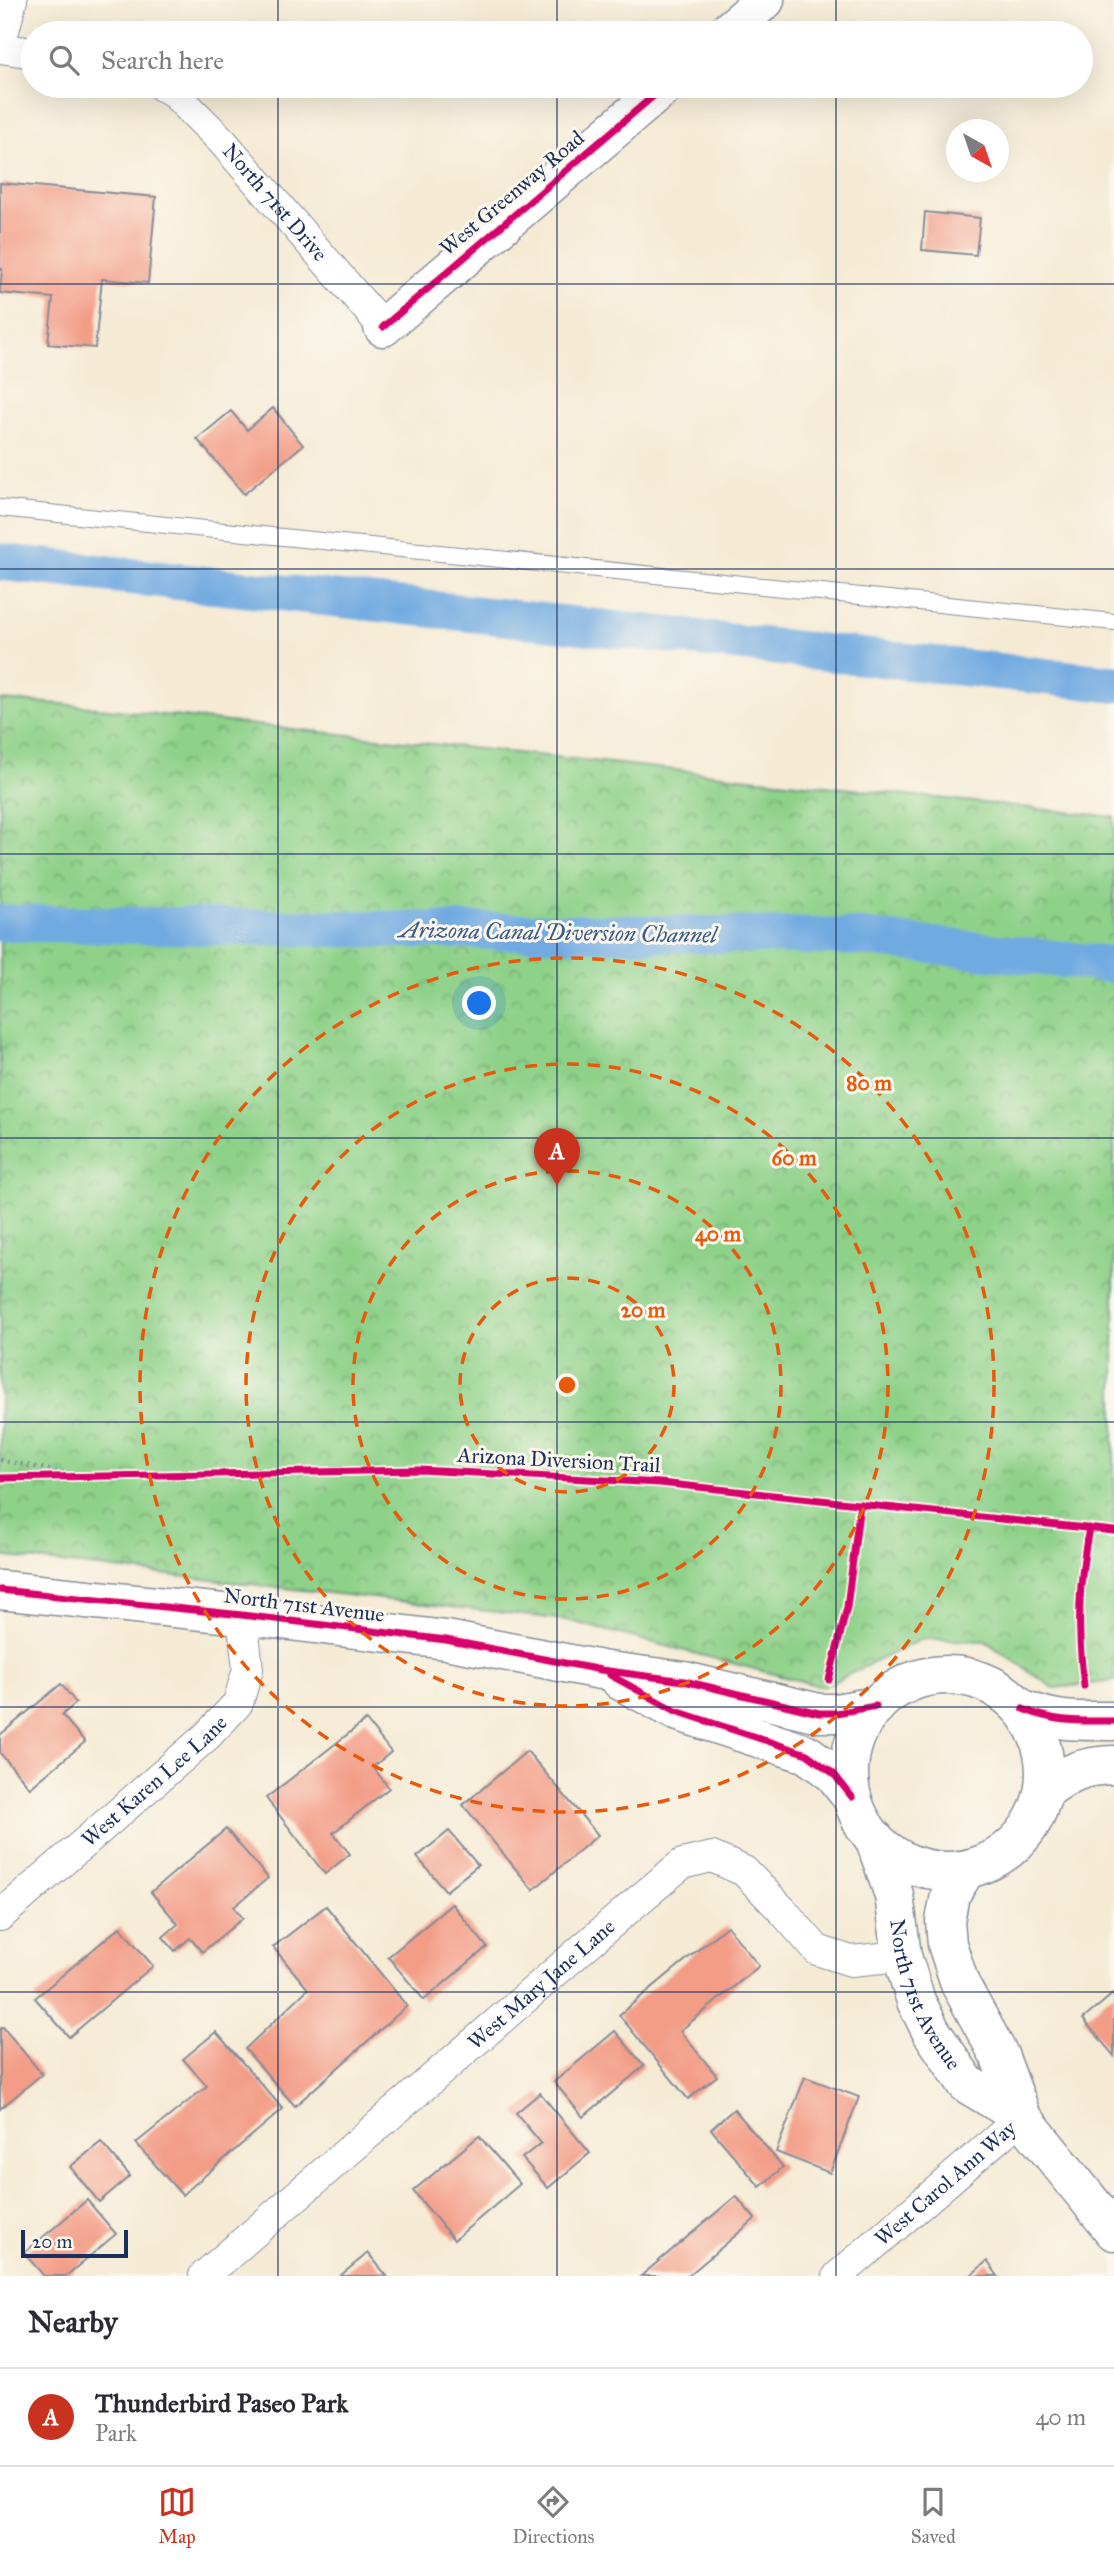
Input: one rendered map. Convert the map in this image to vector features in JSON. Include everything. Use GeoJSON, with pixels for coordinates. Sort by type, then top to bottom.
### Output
{"type":"FeatureCollection","features":[{"type":"Feature","properties":{"kind":"street"},"geometry":{"type":"LineString","coordinates":[[12,0],[0,47],[21,51]]}},
{"type":"Feature","properties":{"kind":"street"},"geometry":{"type":"LineString","coordinates":[[740,21],[765,0]]}},
{"type":"Feature","properties":{"kind":"street","name":"North 71st Drive"},"geometry":{"type":"LineString","coordinates":[[179,98],[222,141],[383,327]]}},
{"type":"Feature","properties":{"kind":"street","name":"West Greenway Road"},"geometry":{"type":"LineString","coordinates":[[383,327],[651,98]]}},
{"type":"Feature","properties":{"kind":"street","name":"North 71st Avenue"},"geometry":{"type":"LineString","coordinates":[[0,1590],[242,1615],[446,1640],[601,1670],[684,1681],[819,1713],[876,1706]]}},
{"type":"Feature","properties":{"kind":"street","name":"West Karen Lee Lane"},"geometry":{"type":"LineString","coordinates":[[0,1916],[206,1736],[238,1703],[248,1669],[242,1615]]}},
{"type":"Feature","properties":{"kind":"street","name":"North 71st Avenue"},"geometry":{"type":"LineString","coordinates":[[601,1670],[676,1711],[807,1754],[834,1774],[852,1797]]}},
{"type":"Feature","properties":{"kind":"street","name":"North 71st Avenue"},"geometry":{"type":"LineString","coordinates":[[934,1676],[956,1676],[967,1677],[997,1688],[1023,1709],[1038,1734],[1046,1762],[1044,1791],[1035,1818],[1017,1842],[994,1860],[966,1870],[940,1871],[916,1866],[893,1855],[874,1838],[861,1819],[852,1797],[849,1772],[853,1748],[862,1726],[876,1706],[903,1686],[934,1676]]}},
{"type":"Feature","properties":{"kind":"street"},"geometry":{"type":"LineString","coordinates":[[1023,1709],[1043,1718],[1066,1722],[1114,1721]]}},
{"type":"Feature","properties":{"kind":"street"},"geometry":{"type":"LineString","coordinates":[[1044,1791],[1064,1775],[1081,1768],[1114,1765]]}},
{"type":"Feature","properties":{"kind":"street","name":"North 71st Avenue"},"geometry":{"type":"LineString","coordinates":[[874,1838],[894,1895],[902,1956],[916,2001],[931,2031],[967,2084],[1022,2118]]}},
{"type":"Feature","properties":{"kind":"street","name":"West Mary Jane Lane"},"geometry":{"type":"LineString","coordinates":[[204,2276],[682,1864],[712,1857],[744,1871],[817,1950],[851,1961],[902,1956]]}},
{"type":"Feature","properties":{"kind":"street","name":"North 71st Avenue"},"geometry":{"type":"LineString","coordinates":[[966,1870],[950,1895],[945,1921],[947,1944],[960,1984],[999,2055],[1022,2118],[1114,2231]]}},
{"type":"Feature","properties":{"kind":"street","name":"West Carol Ann Way"},"geometry":{"type":"LineString","coordinates":[[838,2276],[1022,2118]]}},
{"type":"Feature","properties":{"kind":"lane"},"geometry":{"type":"LineString","coordinates":[[0,508],[1114,622]]}},
{"type":"Feature","properties":{"kind":"path"},"geometry":{"type":"LineString","coordinates":[[0,1460],[91,1478]]}},
{"type":"Feature","properties":{"kind":"path"},"geometry":{"type":"LineString","coordinates":[[51,1479],[105,1477]]}},
{"type":"Feature","properties":{"kind":"path"},"geometry":{"type":"LineString","coordinates":[[846,1503],[873,1506]]}},
{"type":"Feature","properties":{"kind":"path"},"geometry":{"type":"LineString","coordinates":[[829,1680],[847,1607],[860,1504]]}},
{"type":"Feature","properties":{"kind":"path"},"geometry":{"type":"LineString","coordinates":[[1076,1527],[1102,1529]]}},
{"type":"Feature","properties":{"kind":"path"},"geometry":{"type":"LineString","coordinates":[[1084,1686],[1078,1608],[1089,1528]]}},
{"type":"Feature","properties":{"kind":"green space"},"geometry":{"type":"Polygon","coordinates":[[[0,700],[61,704],[1114,817],[1114,1681],[1054,1688],[985,1641],[922,1639],[823,1687],[566,1620],[0,1556],[0,700]]]}},
{"type":"Feature","properties":{"kind":"building"},"geometry":{"type":"Polygon","coordinates":[[[0,183],[156,197],[148,283],[102,279],[95,348],[48,344],[53,298],[0,293],[0,183]]]}},
{"type":"Feature","properties":{"kind":"building"},"geometry":{"type":"Polygon","coordinates":[[[925,212],[980,218],[976,255],[922,250],[925,212]]]}},
{"type":"Feature","properties":{"kind":"building"},"geometry":{"type":"Polygon","coordinates":[[[273,408],[303,445],[244,494],[197,439],[231,411],[247,430],[273,408]]]}},
{"type":"Feature","properties":{"kind":"building"},"geometry":{"type":"Polygon","coordinates":[[[61,1684],[76,1703],[62,1715],[85,1742],[30,1788],[0,1753],[0,1735],[61,1684]]]}},
{"type":"Feature","properties":{"kind":"building"},"geometry":{"type":"Polygon","coordinates":[[[366,1720],[391,1752],[373,1767],[389,1788],[333,1833],[350,1854],[325,1874],[266,1798],[366,1720]]]}},
{"type":"Feature","properties":{"kind":"building"},"geometry":{"type":"Polygon","coordinates":[[[527,1751],[598,1835],[533,1890],[463,1805],[527,1751]]]}},
{"type":"Feature","properties":{"kind":"building"},"geometry":{"type":"Polygon","coordinates":[[[226,1829],[268,1878],[234,1907],[243,1918],[202,1952],[190,1938],[175,1951],[163,1937],[178,1924],[151,1892],[226,1829]]]}},
{"type":"Feature","properties":{"kind":"building"},"geometry":{"type":"Polygon","coordinates":[[[449,1831],[478,1865],[446,1891],[417,1857],[449,1831]]]}},
{"type":"Feature","properties":{"kind":"building"},"geometry":{"type":"Polygon","coordinates":[[[452,1904],[487,1947],[424,2000],[388,1957],[452,1904]]]}},
{"type":"Feature","properties":{"kind":"building"},"geometry":{"type":"Polygon","coordinates":[[[326,1906],[407,2006],[295,2106],[245,2049],[308,1989],[273,1947],[326,1906]]]}},
{"type":"Feature","properties":{"kind":"building"},"geometry":{"type":"Polygon","coordinates":[[[727,1926],[759,1966],[680,2031],[717,2076],[688,2099],[619,2015],[727,1926]]]}},
{"type":"Feature","properties":{"kind":"building"},"geometry":{"type":"Polygon","coordinates":[[[120,1927],[153,1966],[69,2037],[35,1998],[120,1927]]]}},
{"type":"Feature","properties":{"kind":"building"},"geometry":{"type":"Polygon","coordinates":[[[1114,1993],[1114,2056],[1083,2019],[1114,1993]]]}},
{"type":"Feature","properties":{"kind":"building"},"geometry":{"type":"Polygon","coordinates":[[[3,2027],[42,2074],[0,2109],[0,2029],[3,2027]]]}},
{"type":"Feature","properties":{"kind":"building"},"geometry":{"type":"Polygon","coordinates":[[[615,2031],[644,2066],[583,2117],[554,2082],[615,2031]]]}},
{"type":"Feature","properties":{"kind":"building"},"geometry":{"type":"Polygon","coordinates":[[[216,2032],[283,2109],[182,2195],[136,2143],[207,2086],[183,2059],[216,2032]]]}},
{"type":"Feature","properties":{"kind":"building"},"geometry":{"type":"Polygon","coordinates":[[[805,2077],[859,2097],[830,2173],[776,2152],[805,2077]]]}},
{"type":"Feature","properties":{"kind":"building"},"geometry":{"type":"Polygon","coordinates":[[[540,2093],[590,2153],[548,2188],[522,2158],[541,2143],[516,2113],[540,2093]]]}},
{"type":"Feature","properties":{"kind":"building"},"geometry":{"type":"Polygon","coordinates":[[[734,2109],[783,2167],[760,2187],[711,2129],[734,2109]]]}},
{"type":"Feature","properties":{"kind":"building"},"geometry":{"type":"Polygon","coordinates":[[[479,2136],[520,2184],[454,2240],[413,2191],[479,2136]]]}},
{"type":"Feature","properties":{"kind":"building"},"geometry":{"type":"Polygon","coordinates":[[[101,2142],[130,2176],[99,2202],[70,2167],[101,2142]]]}},
{"type":"Feature","properties":{"kind":"building"},"geometry":{"type":"Polygon","coordinates":[[[736,2196],[755,2219],[688,2276],[641,2276],[736,2196]]]}},
{"type":"Feature","properties":{"kind":"building"},"geometry":{"type":"Polygon","coordinates":[[[87,2200],[116,2234],[66,2276],[44,2276],[24,2253],[87,2200]]]}},
{"type":"Feature","properties":{"kind":"building"},"geometry":{"type":"Polygon","coordinates":[[[368,2253],[387,2276],[340,2276],[368,2253]]]}},
{"type":"Feature","properties":{"kind":"building"},"geometry":{"type":"Polygon","coordinates":[[[987,2261],[998,2276],[970,2276],[987,2261]]]}},
{"type":"Feature","properties":{"kind":"waterway"},"geometry":{"type":"LineString","coordinates":[[0,562],[1114,684]]}},
{"type":"Feature","properties":{"kind":"waterway","name":"Arizona Canal Diversion Channel"},"geometry":{"type":"LineString","coordinates":[[0,923],[854,937],[1114,965]]}},
{"type":"Feature","properties":{"kind":"cycle path"},"geometry":{"type":"LineString","coordinates":[[383,327],[651,98]]}},
{"type":"Feature","properties":{"kind":"cycle path","name":"Arizona Diversion Trail"},"geometry":{"type":"LineString","coordinates":[[0,1478],[419,1470],[660,1483],[1114,1531]]}},
{"type":"Feature","properties":{"kind":"cycle path"},"geometry":{"type":"LineString","coordinates":[[829,1680],[847,1607],[860,1504]]}},
{"type":"Feature","properties":{"kind":"cycle path"},"geometry":{"type":"LineString","coordinates":[[1084,1686],[1080,1607],[1089,1528]]}},
{"type":"Feature","properties":{"kind":"cycle path"},"geometry":{"type":"LineString","coordinates":[[0,1590],[242,1615],[446,1640],[601,1670],[684,1681],[819,1713],[876,1706]]}},
{"type":"Feature","properties":{"kind":"cycle path"},"geometry":{"type":"LineString","coordinates":[[610,1675],[676,1711],[807,1754],[834,1774],[852,1797]]}},
{"type":"Feature","properties":{"kind":"cycle path"},"geometry":{"type":"LineString","coordinates":[[1023,1709],[1057,1719],[1114,1721]]}},
{"type":"Feature","properties":{"kind":"place","name":"Thunderbird Paseo Park"},"geometry":{"type":"Point","coordinates":[557,1186]}}]}
